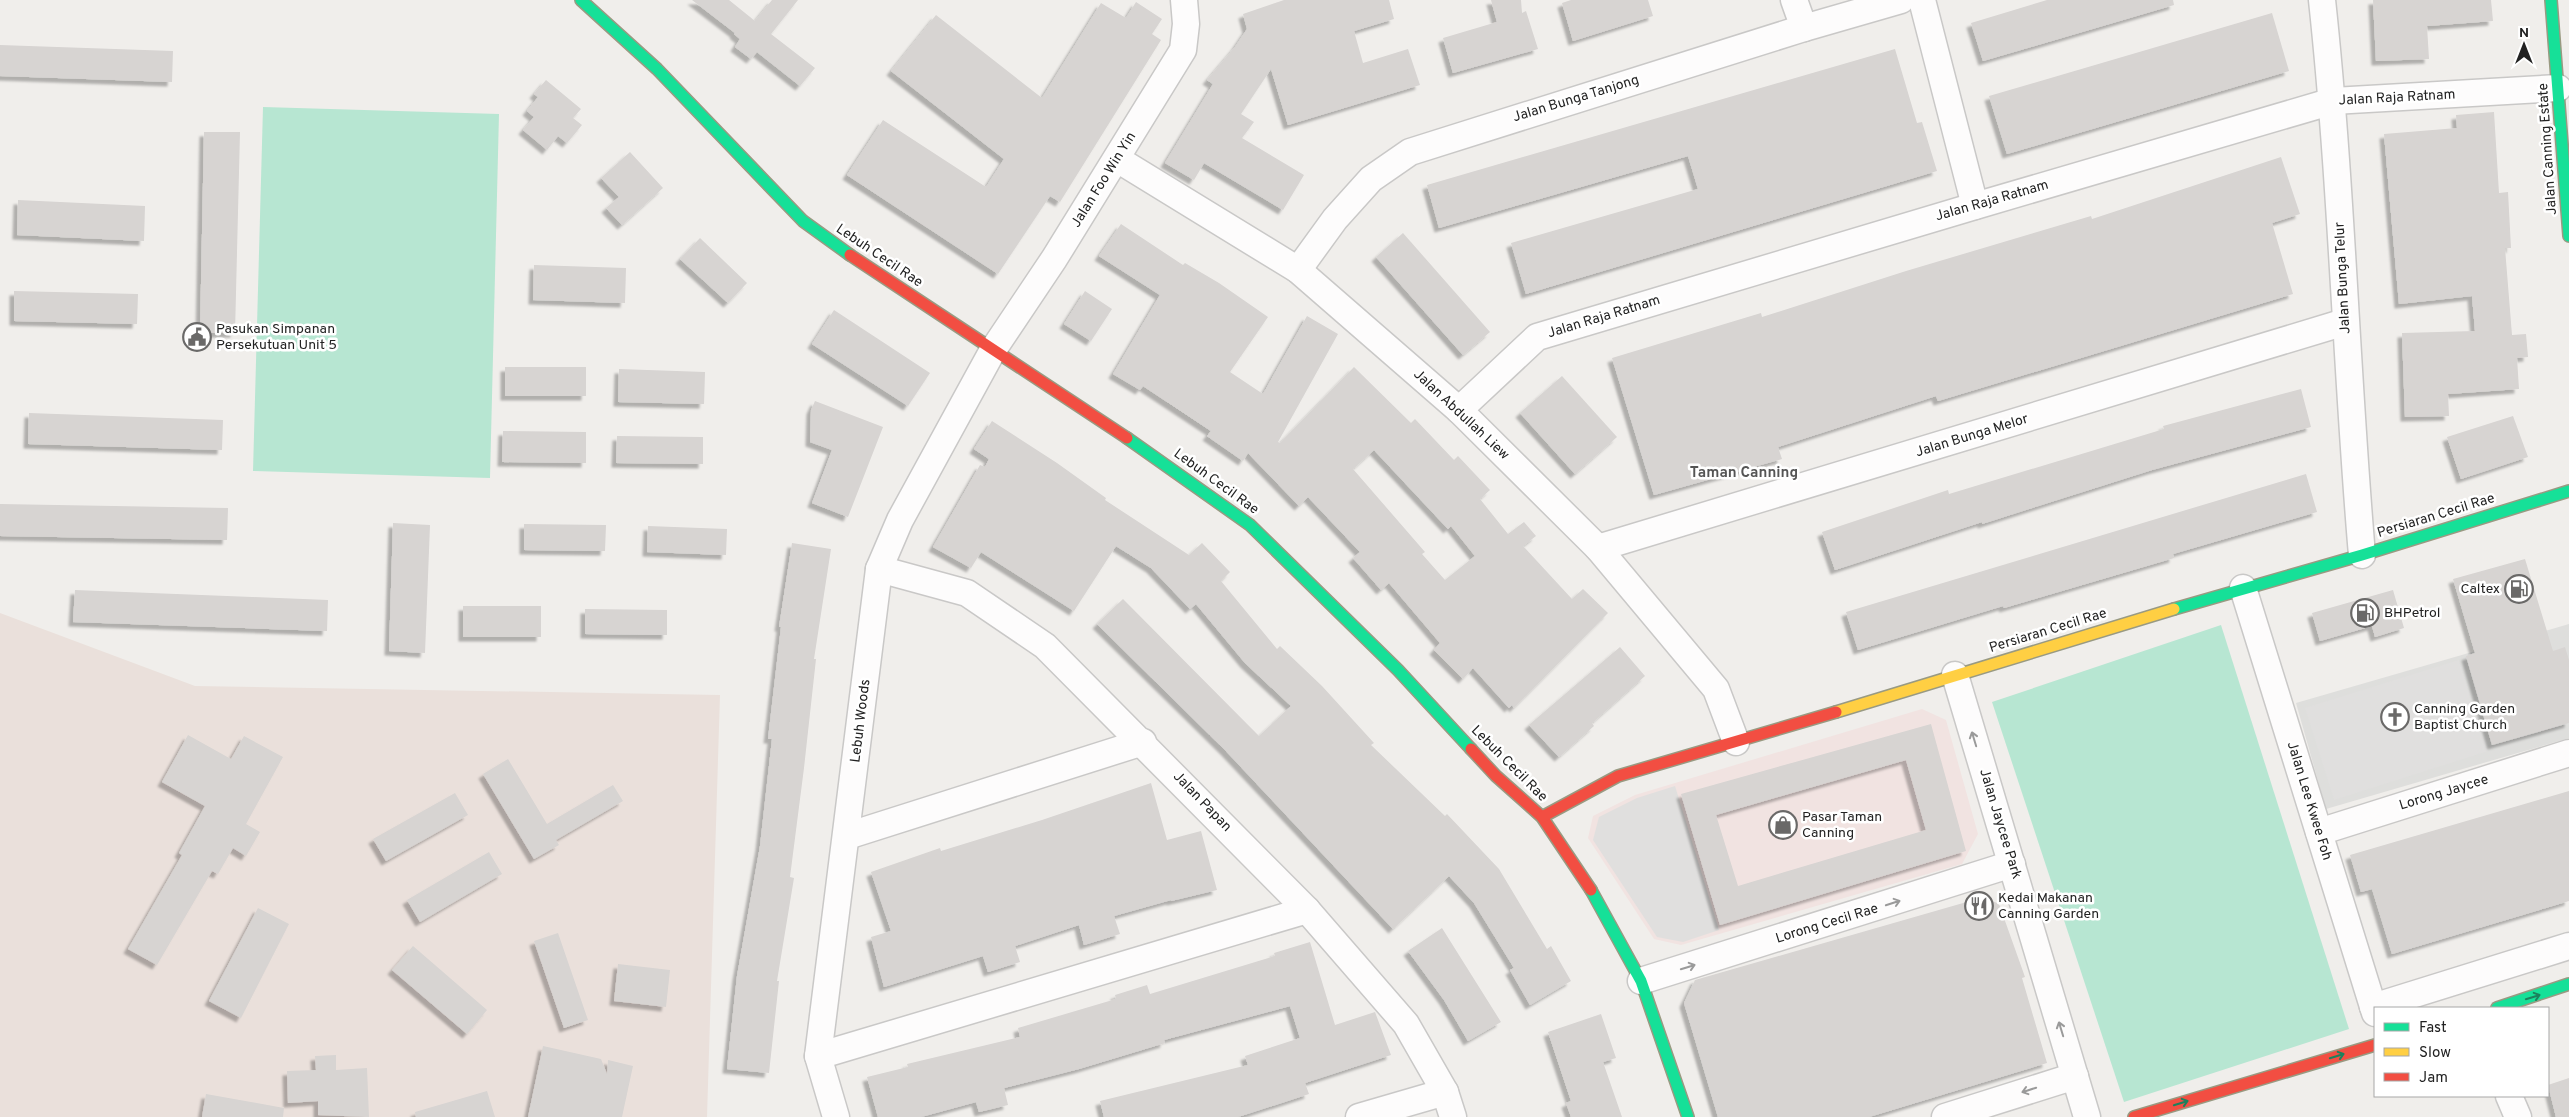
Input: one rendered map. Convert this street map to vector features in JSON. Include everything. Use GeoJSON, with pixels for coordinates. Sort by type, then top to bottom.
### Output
{"type":"FeatureCollection","features":[{"type":"Feature","properties":{"kind":"street","name":"Lebuh Cecil Rae"},"geometry":{"type":"LineString","coordinates":[[581,0],[657,69],[803,221],[833,244],[1119,432],[1250,525],[1398,670],[1496,776],[1542,817],[1595,896],[1641,981],[1688,1117]]}},
{"type":"Feature","properties":{"kind":"street","name":"Jalan Foo Win Yin"},"geometry":{"type":"LineString","coordinates":[[994,350],[1054,259],[1183,50],[1186,24],[1184,0]]}},
{"type":"Feature","properties":{"kind":"street"},"geometry":{"type":"LineString","coordinates":[[1794,0],[1804,28]]}},
{"type":"Feature","properties":{"kind":"street","name":"Jalan Bunga Tanjong"},"geometry":{"type":"LineString","coordinates":[[1298,270],[1335,219],[1371,179],[1410,152],[1804,28],[1901,0]]}},
{"type":"Feature","properties":{"kind":"street"},"geometry":{"type":"LineString","coordinates":[[1922,0],[1975,206]]}},
{"type":"Feature","properties":{"kind":"street","name":"Jalan Bunga Telur"},"geometry":{"type":"LineString","coordinates":[[2322,0],[2333,101],[2345,322],[2362,555]]}},
{"type":"Feature","properties":{"kind":"street","name":"Jalan Canning Estate"},"geometry":{"type":"LineString","coordinates":[[2551,0],[2569,236]]}},
{"type":"Feature","properties":{"kind":"street","name":"Jalan Raja Ratnam"},"geometry":{"type":"LineString","coordinates":[[1459,410],[1537,337],[2333,101],[2558,88]]}},
{"type":"Feature","properties":{"kind":"street","name":"Jalan Abdullah Liew"},"geometry":{"type":"LineString","coordinates":[[1117,159],[1298,270],[1459,410],[1598,548],[1716,689],[1736,742]]}},
{"type":"Feature","properties":{"kind":"street","name":"Jalan Bunga Melor"},"geometry":{"type":"LineString","coordinates":[[1598,548],[2345,322]]}},
{"type":"Feature","properties":{"kind":"street","name":"Lebuh Woods"},"geometry":{"type":"LineString","coordinates":[[836,1117],[818,1056],[879,569],[900,520],[994,350]]}},
{"type":"Feature","properties":{"kind":"street","name":"Persiaran Cecil Rae"},"geometry":{"type":"LineString","coordinates":[[1542,817],[1618,776],[2243,588],[2362,555],[2569,491]]}},
{"type":"Feature","properties":{"kind":"street","name":"Jalan Papan"},"geometry":{"type":"LineString","coordinates":[[879,569],[967,593],[1045,646],[1143,742],[1307,910],[1406,1024],[1444,1092],[1453,1117]]}},
{"type":"Feature","properties":{"kind":"street","name":"Jalan Lee Kwee Foh"},"geometry":{"type":"LineString","coordinates":[[2243,588],[2374,1010]]}},
{"type":"Feature","properties":{"kind":"street","name":"Jalan Jaycee Park"},"geometry":{"type":"LineString","coordinates":[[1955,675],[2088,1117]]}},
{"type":"Feature","properties":{"kind":"street"},"geometry":{"type":"LineString","coordinates":[[847,836],[1143,742]]}},
{"type":"Feature","properties":{"kind":"street","name":"Lorong Jaycee"},"geometry":{"type":"LineString","coordinates":[[2319,832],[2569,754]]}},
{"type":"Feature","properties":{"kind":"street","name":"Lorong Cecil Rae"},"geometry":{"type":"LineString","coordinates":[[1641,981],[2012,864]]}},
{"type":"Feature","properties":{"kind":"street"},"geometry":{"type":"LineString","coordinates":[[818,1056],[1307,910]]}},
{"type":"Feature","properties":{"kind":"street"},"geometry":{"type":"LineString","coordinates":[[2383,1007],[2569,946]]}},
{"type":"Feature","properties":{"kind":"street"},"geometry":{"type":"LineString","coordinates":[[2500,1007],[2569,984]]}},
{"type":"Feature","properties":{"kind":"street"},"geometry":{"type":"LineString","coordinates":[[2134,1117],[2374,1045]]}},
{"type":"Feature","properties":{"kind":"street"},"geometry":{"type":"LineString","coordinates":[[1945,1117],[2075,1076]]}},
{"type":"Feature","properties":{"kind":"street"},"geometry":{"type":"LineString","coordinates":[[1359,1117],[1444,1092]]}},
{"type":"Feature","properties":{"kind":"street"},"geometry":{"type":"LineString","coordinates":[[2509,1097],[2518,1117]]}},
{"type":"Feature","properties":{"kind":"shaded area"},"geometry":{"type":"Polygon","coordinates":[[[0,613],[195,686],[720,695],[707,1117],[0,1117],[0,613]]]}},
{"type":"Feature","properties":{"kind":"shaded area"},"geometry":{"type":"Polygon","coordinates":[[[2569,624],[2569,738],[2326,809],[2296,703],[2569,624]]]}},
{"type":"Feature","properties":{"kind":"shaded area"},"geometry":{"type":"Polygon","coordinates":[[[2459,660],[2488,751],[2334,800],[2305,708],[2459,660]]]}},
{"type":"Feature","properties":{"kind":"shaded area","name":"Pasar Taman Canning"},"geometry":{"type":"Polygon","coordinates":[[[1922,709],[1946,720],[1978,834],[1962,864],[1681,945],[1654,939],[1588,838],[1593,816],[1635,795],[1922,709]]]}},
{"type":"Feature","properties":{"kind":"shaded area"},"geometry":{"type":"Polygon","coordinates":[[[1675,786],[1719,930],[1683,942],[1657,937],[1593,840],[1599,817],[1637,798],[1675,786]]]}},
{"type":"Feature","properties":{"kind":"green space"},"geometry":{"type":"Polygon","coordinates":[[[263,107],[499,114],[490,478],[253,471],[263,107]]]}},
{"type":"Feature","properties":{"kind":"green space"},"geometry":{"type":"Polygon","coordinates":[[[2221,625],[2349,1029],[2124,1102],[1992,702],[2221,625]]]}},
{"type":"Feature","properties":{"kind":"building"},"geometry":{"type":"Polygon","coordinates":[[[692,0],[729,0],[755,21],[772,0],[798,0],[771,34],[815,68],[800,86],[757,52],[751,59],[735,47],[740,39],[735,33],[692,0]]]}},
{"type":"Feature","properties":{"kind":"building"},"geometry":{"type":"Polygon","coordinates":[[[1284,0],[1389,0],[1394,19],[1354,31],[1363,63],[1408,49],[1420,85],[1288,125],[1271,69],[1241,114],[1254,122],[1242,138],[1304,175],[1283,210],[1204,163],[1194,180],[1165,163],[1213,84],[1207,80],[1235,47],[1247,29],[1243,14],[1284,0]]]}},
{"type":"Feature","properties":{"kind":"building"},"geometry":{"type":"Polygon","coordinates":[[[1491,0],[1521,0],[1522,13],[1526,11],[1538,49],[1453,73],[1443,38],[1497,22],[1491,0]]]}},
{"type":"Feature","properties":{"kind":"building"},"geometry":{"type":"Polygon","coordinates":[[[1571,0],[1648,0],[1653,16],[1573,41],[1562,3],[1571,0]]]}},
{"type":"Feature","properties":{"kind":"building"},"geometry":{"type":"Polygon","coordinates":[[[2047,0],[2173,0],[2174,5],[1983,61],[1971,23],[2047,0]]]}},
{"type":"Feature","properties":{"kind":"building"},"geometry":{"type":"Polygon","coordinates":[[[2373,0],[2491,0],[2493,21],[2427,26],[2429,59],[2376,61],[2373,0]]]}},
{"type":"Feature","properties":{"kind":"building"},"geometry":{"type":"Polygon","coordinates":[[[1136,2],[1162,19],[1152,34],[1161,40],[1060,202],[1050,196],[998,274],[847,175],[883,120],[986,187],[1004,159],[891,71],[936,15],[1042,98],[1101,3],[1126,18],[1136,2]]]}},
{"type":"Feature","properties":{"kind":"building"},"geometry":{"type":"Polygon","coordinates":[[[2272,13],[2289,71],[2007,154],[1989,96],[2272,13]]]}},
{"type":"Feature","properties":{"kind":"building"},"geometry":{"type":"Polygon","coordinates":[[[0,45],[173,51],[172,82],[0,76],[0,45]]]}},
{"type":"Feature","properties":{"kind":"building"},"geometry":{"type":"Polygon","coordinates":[[[1895,49],[1917,123],[1922,122],[1937,171],[1526,294],[1511,243],[1698,189],[1688,156],[1439,228],[1427,185],[1895,49]]]}},
{"type":"Feature","properties":{"kind":"building"},"geometry":{"type":"Polygon","coordinates":[[[546,80],[581,109],[573,118],[582,125],[567,143],[558,136],[547,150],[523,130],[534,117],[527,111],[538,97],[534,94],[546,80]]]}},
{"type":"Feature","properties":{"kind":"building"},"geometry":{"type":"Polygon","coordinates":[[[2494,112],[2499,193],[2508,192],[2511,248],[2505,248],[2512,335],[2526,334],[2528,357],[2517,358],[2519,389],[2448,394],[2449,416],[2405,417],[2402,333],[2475,331],[2472,296],[2399,304],[2384,134],[2457,128],[2456,115],[2494,112]]]}},
{"type":"Feature","properties":{"kind":"building"},"geometry":{"type":"Polygon","coordinates":[[[204,132],[240,132],[235,333],[200,333],[204,132]]]}},
{"type":"Feature","properties":{"kind":"building"},"geometry":{"type":"Polygon","coordinates":[[[630,152],[663,188],[622,225],[606,208],[619,197],[601,178],[630,152]]]}},
{"type":"Feature","properties":{"kind":"building"},"geometry":{"type":"Polygon","coordinates":[[[2281,157],[2300,214],[2272,223],[2293,294],[1938,401],[1936,396],[1778,447],[1782,459],[1654,495],[1612,358],[1761,313],[1762,317],[1906,271],[2091,216],[2092,219],[2281,157]]]}},
{"type":"Feature","properties":{"kind":"building"},"geometry":{"type":"Polygon","coordinates":[[[18,200],[145,206],[144,241],[17,235],[18,200]]]}},
{"type":"Feature","properties":{"kind":"building"},"geometry":{"type":"Polygon","coordinates":[[[1121,224],[1183,265],[1185,263],[1219,283],[1268,317],[1230,372],[1263,394],[1307,316],[1338,334],[1278,442],[1280,443],[1354,367],[1411,423],[1415,419],[1454,460],[1458,456],[1490,490],[1480,499],[1508,534],[1524,522],[1536,536],[1523,546],[1572,599],[1583,589],[1608,613],[1514,708],[1512,705],[1509,708],[1473,668],[1463,679],[1434,650],[1440,643],[1389,583],[1381,590],[1353,558],[1360,552],[1308,497],[1299,506],[1248,453],[1243,461],[1207,436],[1211,431],[1143,386],[1140,390],[1113,374],[1160,295],[1099,256],[1121,224]],[[1374,450],[1353,469],[1425,552],[1422,554],[1445,580],[1475,556],[1451,526],[1448,529],[1374,450]]]}},
{"type":"Feature","properties":{"kind":"building"},"geometry":{"type":"Polygon","coordinates":[[[1403,233],[1490,332],[1463,355],[1376,257],[1403,233]]]}},
{"type":"Feature","properties":{"kind":"building"},"geometry":{"type":"Polygon","coordinates":[[[700,238],[747,283],[728,303],[680,259],[700,238]]]}},
{"type":"Feature","properties":{"kind":"building"},"geometry":{"type":"Polygon","coordinates":[[[534,265],[626,268],[625,303],[533,300],[534,265]]]}},
{"type":"Feature","properties":{"kind":"building"},"geometry":{"type":"Polygon","coordinates":[[[14,291],[138,294],[137,324],[14,321],[14,291]]]}},
{"type":"Feature","properties":{"kind":"building"},"geometry":{"type":"Polygon","coordinates":[[[1085,291],[1112,309],[1091,341],[1064,324],[1085,291]]]}},
{"type":"Feature","properties":{"kind":"building"},"geometry":{"type":"Polygon","coordinates":[[[834,310],[930,373],[908,406],[812,344],[834,310]]]}},
{"type":"Feature","properties":{"kind":"building"},"geometry":{"type":"Polygon","coordinates":[[[505,367],[586,367],[586,396],[505,396],[505,367]]]}},
{"type":"Feature","properties":{"kind":"building"},"geometry":{"type":"Polygon","coordinates":[[[619,369],[705,372],[704,404],[618,402],[619,369]]]}},
{"type":"Feature","properties":{"kind":"building"},"geometry":{"type":"Polygon","coordinates":[[[1562,376],[1617,437],[1575,474],[1520,413],[1562,376]]]}},
{"type":"Feature","properties":{"kind":"building"},"geometry":{"type":"Polygon","coordinates":[[[2301,389],[2311,427],[2152,470],[1982,524],[1982,522],[1835,570],[1822,532],[1948,490],[1949,494],[2164,429],[2163,426],[2301,389]]]}},
{"type":"Feature","properties":{"kind":"building"},"geometry":{"type":"Polygon","coordinates":[[[815,401],[883,427],[848,517],[812,503],[832,450],[810,442],[811,410],[815,401]]]}},
{"type":"Feature","properties":{"kind":"building"},"geometry":{"type":"Polygon","coordinates":[[[29,413],[223,420],[222,450],[28,444],[29,413]]]}},
{"type":"Feature","properties":{"kind":"building"},"geometry":{"type":"Polygon","coordinates":[[[2513,416],[2528,457],[2461,479],[2447,437],[2513,416]]]}},
{"type":"Feature","properties":{"kind":"building"},"geometry":{"type":"Polygon","coordinates":[[[992,421],[1057,463],[1106,498],[1105,500],[1189,555],[1202,543],[1230,572],[1221,581],[1277,649],[1280,646],[1322,686],[1374,743],[1371,745],[1445,816],[1447,814],[1499,869],[1547,949],[1551,946],[1571,981],[1530,1005],[1510,970],[1514,968],[1474,903],[1449,876],[1393,929],[1225,750],[1097,624],[1123,599],[1259,736],[1291,706],[1245,663],[1196,604],[1190,609],[1151,568],[1116,546],[1074,611],[981,552],[971,568],[933,547],[980,465],[985,467],[989,459],[974,449],[992,421]]]}},
{"type":"Feature","properties":{"kind":"building"},"geometry":{"type":"Polygon","coordinates":[[[503,431],[586,432],[586,463],[502,462],[503,431]]]}},
{"type":"Feature","properties":{"kind":"building"},"geometry":{"type":"Polygon","coordinates":[[[617,436],[703,437],[703,464],[616,463],[617,436]]]}},
{"type":"Feature","properties":{"kind":"building"},"geometry":{"type":"Polygon","coordinates":[[[2306,474],[2317,512],[2173,554],[2174,558],[2004,608],[2003,606],[1858,650],[1846,612],[2306,474]]]}},
{"type":"Feature","properties":{"kind":"building"},"geometry":{"type":"Polygon","coordinates":[[[0,504],[228,508],[227,540],[0,536],[0,504]]]}},
{"type":"Feature","properties":{"kind":"building"},"geometry":{"type":"Polygon","coordinates":[[[393,523],[430,525],[425,653],[389,651],[393,523]]]}},
{"type":"Feature","properties":{"kind":"building"},"geometry":{"type":"Polygon","coordinates":[[[524,524],[606,525],[605,551],[524,550],[524,524]]]}},
{"type":"Feature","properties":{"kind":"building"},"geometry":{"type":"Polygon","coordinates":[[[648,526],[727,529],[726,555],[647,552],[648,526]]]}},
{"type":"Feature","properties":{"kind":"building"},"geometry":{"type":"Polygon","coordinates":[[[792,543],[831,549],[814,659],[816,659],[790,877],[794,878],[777,981],[779,981],[769,1073],[727,1069],[737,976],[760,846],[772,739],[768,739],[781,627],[779,627],[792,543]]]}},
{"type":"Feature","properties":{"kind":"building"},"geometry":{"type":"Polygon","coordinates":[[[2525,559],[2553,651],[2565,647],[2569,660],[2569,723],[2492,745],[2466,656],[2475,653],[2453,579],[2525,559]]]}},
{"type":"Feature","properties":{"kind":"building"},"geometry":{"type":"Polygon","coordinates":[[[75,590],[328,600],[327,631],[73,622],[75,590]]]}},
{"type":"Feature","properties":{"kind":"building"},"geometry":{"type":"Polygon","coordinates":[[[2393,590],[2404,628],[2375,637],[2372,626],[2320,641],[2312,613],[2393,590]]]}},
{"type":"Feature","properties":{"kind":"building"},"geometry":{"type":"Polygon","coordinates":[[[463,606],[541,606],[541,637],[463,637],[463,606]]]}},
{"type":"Feature","properties":{"kind":"building"},"geometry":{"type":"Polygon","coordinates":[[[585,609],[667,610],[667,635],[585,634],[585,609]]]}},
{"type":"Feature","properties":{"kind":"building"},"geometry":{"type":"Polygon","coordinates":[[[1620,647],[1645,676],[1592,723],[1594,726],[1559,757],[1529,725],[1620,647]]]}},
{"type":"Feature","properties":{"kind":"building"},"geometry":{"type":"Polygon","coordinates":[[[1931,724],[1966,851],[1720,925],[1681,794],[1931,724]],[[1906,760],[1716,815],[1738,886],[1926,830],[1906,760]]]}},
{"type":"Feature","properties":{"kind":"building"},"geometry":{"type":"Polygon","coordinates":[[[188,735],[231,759],[244,736],[283,757],[246,824],[260,832],[246,856],[233,848],[218,874],[212,871],[157,965],[128,949],[182,855],[179,853],[205,806],[162,782],[188,735]]]}},
{"type":"Feature","properties":{"kind":"building"},"geometry":{"type":"Polygon","coordinates":[[[508,759],[547,824],[613,785],[623,801],[556,840],[559,845],[534,859],[483,774],[508,759]]]}},
{"type":"Feature","properties":{"kind":"building"},"geometry":{"type":"Polygon","coordinates":[[[1151,783],[1167,840],[1201,831],[1217,890],[1171,900],[1114,916],[1120,934],[1084,945],[1079,925],[1015,946],[1020,962],[988,972],[983,956],[884,987],[871,937],[891,931],[871,872],[940,848],[941,851],[1042,820],[1151,783]]]}},
{"type":"Feature","properties":{"kind":"building"},"geometry":{"type":"Polygon","coordinates":[[[2569,791],[2569,901],[2392,954],[2372,889],[2361,892],[2350,855],[2569,791]]]}},
{"type":"Feature","properties":{"kind":"building"},"geometry":{"type":"Polygon","coordinates":[[[455,793],[468,815],[386,861],[373,839],[455,793]]]}},
{"type":"Feature","properties":{"kind":"building"},"geometry":{"type":"Polygon","coordinates":[[[489,852],[502,874],[420,922],[407,900],[489,852]]]}},
{"type":"Feature","properties":{"kind":"building"},"geometry":{"type":"Polygon","coordinates":[[[1984,897],[1999,904],[2025,977],[2022,978],[2047,1063],[1869,1117],[1718,1117],[1684,1003],[1695,980],[1984,897]]]}},
{"type":"Feature","properties":{"kind":"building"},"geometry":{"type":"Polygon","coordinates":[[[258,908],[289,924],[241,1018],[209,1001],[258,908]]]}},
{"type":"Feature","properties":{"kind":"building"},"geometry":{"type":"Polygon","coordinates":[[[1442,928],[1501,1022],[1468,1041],[1444,1000],[1408,951],[1442,928]]]}},
{"type":"Feature","properties":{"kind":"building"},"geometry":{"type":"Polygon","coordinates":[[[558,933],[588,1020],[564,1028],[534,941],[558,933]]]}},
{"type":"Feature","properties":{"kind":"building"},"geometry":{"type":"Polygon","coordinates":[[[1310,942],[1335,1025],[1375,1012],[1391,1055],[1305,1083],[1309,1094],[1238,1117],[1104,1117],[1100,1101],[1248,1065],[1245,1056],[1300,1038],[1290,1006],[1164,1040],[1165,1043],[1079,1069],[1004,1088],[1008,1105],[979,1112],[976,1102],[921,1117],[878,1117],[867,1077],[908,1067],[907,1064],[1020,1037],[1018,1028],[1116,999],[1115,995],[1147,985],[1150,994],[1275,956],[1274,953],[1310,942]]]}},
{"type":"Feature","properties":{"kind":"building"},"geometry":{"type":"Polygon","coordinates":[[[413,946],[487,1010],[467,1034],[392,970],[413,946]]]}},
{"type":"Feature","properties":{"kind":"building"},"geometry":{"type":"Polygon","coordinates":[[[618,964],[670,970],[666,1007],[614,1001],[618,964]]]}},
{"type":"Feature","properties":{"kind":"building"},"geometry":{"type":"Polygon","coordinates":[[[1601,1014],[1616,1058],[1603,1062],[1622,1117],[1571,1117],[1566,1103],[1571,1101],[1548,1032],[1601,1014]]]}},
{"type":"Feature","properties":{"kind":"building"},"geometry":{"type":"Polygon","coordinates":[[[543,1046],[601,1059],[607,1074],[608,1060],[633,1066],[622,1117],[528,1117],[543,1046]]]}},
{"type":"Feature","properties":{"kind":"building"},"geometry":{"type":"Polygon","coordinates":[[[336,1055],[336,1070],[367,1068],[369,1117],[318,1115],[318,1101],[288,1103],[287,1071],[316,1070],[315,1056],[336,1055]]]}},
{"type":"Feature","properties":{"kind":"building"},"geometry":{"type":"Polygon","coordinates":[[[2569,1078],[2569,1117],[2556,1117],[2549,1085],[2569,1078]]]}},
{"type":"Feature","properties":{"kind":"building"},"geometry":{"type":"Polygon","coordinates":[[[487,1091],[495,1117],[416,1117],[415,1112],[487,1091]]]}},
{"type":"Feature","properties":{"kind":"building"},"geometry":{"type":"Polygon","coordinates":[[[206,1094],[284,1108],[283,1117],[202,1117],[206,1094]]]}},
{"type":"Feature","properties":{"kind":"traffic: fast"},"geometry":{"type":"LineString","coordinates":[[581,0],[657,69],[803,221],[850,255]]}},
{"type":"Feature","properties":{"kind":"traffic: fast"},"geometry":{"type":"LineString","coordinates":[[2551,0],[2569,236]]}},
{"type":"Feature","properties":{"kind":"traffic: fast"},"geometry":{"type":"LineString","coordinates":[[1127,438],[1250,525],[1398,670],[1471,749]]}},
{"type":"Feature","properties":{"kind":"traffic: fast"},"geometry":{"type":"LineString","coordinates":[[2174,609],[2362,555],[2569,491]]}},
{"type":"Feature","properties":{"kind":"traffic: fast"},"geometry":{"type":"LineString","coordinates":[[1591,890],[1641,981],[1688,1117]]}},
{"type":"Feature","properties":{"kind":"traffic: fast"},"geometry":{"type":"LineString","coordinates":[[2500,1007],[2569,984]]}},
{"type":"Feature","properties":{"kind":"traffic: slow"},"geometry":{"type":"LineString","coordinates":[[1836,712],[2174,609]]}},
{"type":"Feature","properties":{"kind":"traffic: jam"},"geometry":{"type":"LineString","coordinates":[[850,255],[1127,438]]}},
{"type":"Feature","properties":{"kind":"traffic: jam"},"geometry":{"type":"LineString","coordinates":[[1542,817],[1618,776],[1836,712]]}},
{"type":"Feature","properties":{"kind":"traffic: jam"},"geometry":{"type":"LineString","coordinates":[[1471,749],[1496,776],[1542,817],[1591,890]]}},
{"type":"Feature","properties":{"kind":"traffic: jam"},"geometry":{"type":"LineString","coordinates":[[2134,1117],[2374,1045]]}},
{"type":"Feature","properties":{"kind":"place","name":"Pasukan Simpanan Persekutuan Unit 5"},"geometry":{"type":"Point","coordinates":[197,337]}},
{"type":"Feature","properties":{"kind":"place","name":"Caltex"},"geometry":{"type":"Point","coordinates":[2519,589]}},
{"type":"Feature","properties":{"kind":"place","name":"BHPetrol"},"geometry":{"type":"Point","coordinates":[2365,613]}},
{"type":"Feature","properties":{"kind":"place","name":"Canning Garden Baptist Church"},"geometry":{"type":"Point","coordinates":[2395,717]}},
{"type":"Feature","properties":{"kind":"place","name":"Pasar Taman Canning"},"geometry":{"type":"Point","coordinates":[1783,825]}},
{"type":"Feature","properties":{"kind":"place","name":"Kedai Makanan Canning Garden"},"geometry":{"type":"Point","coordinates":[1979,906]}},
{"type":"Feature","properties":{"kind":"district","name":"Taman Canning"},"geometry":{"type":"Point","coordinates":[1744,473]}}]}
